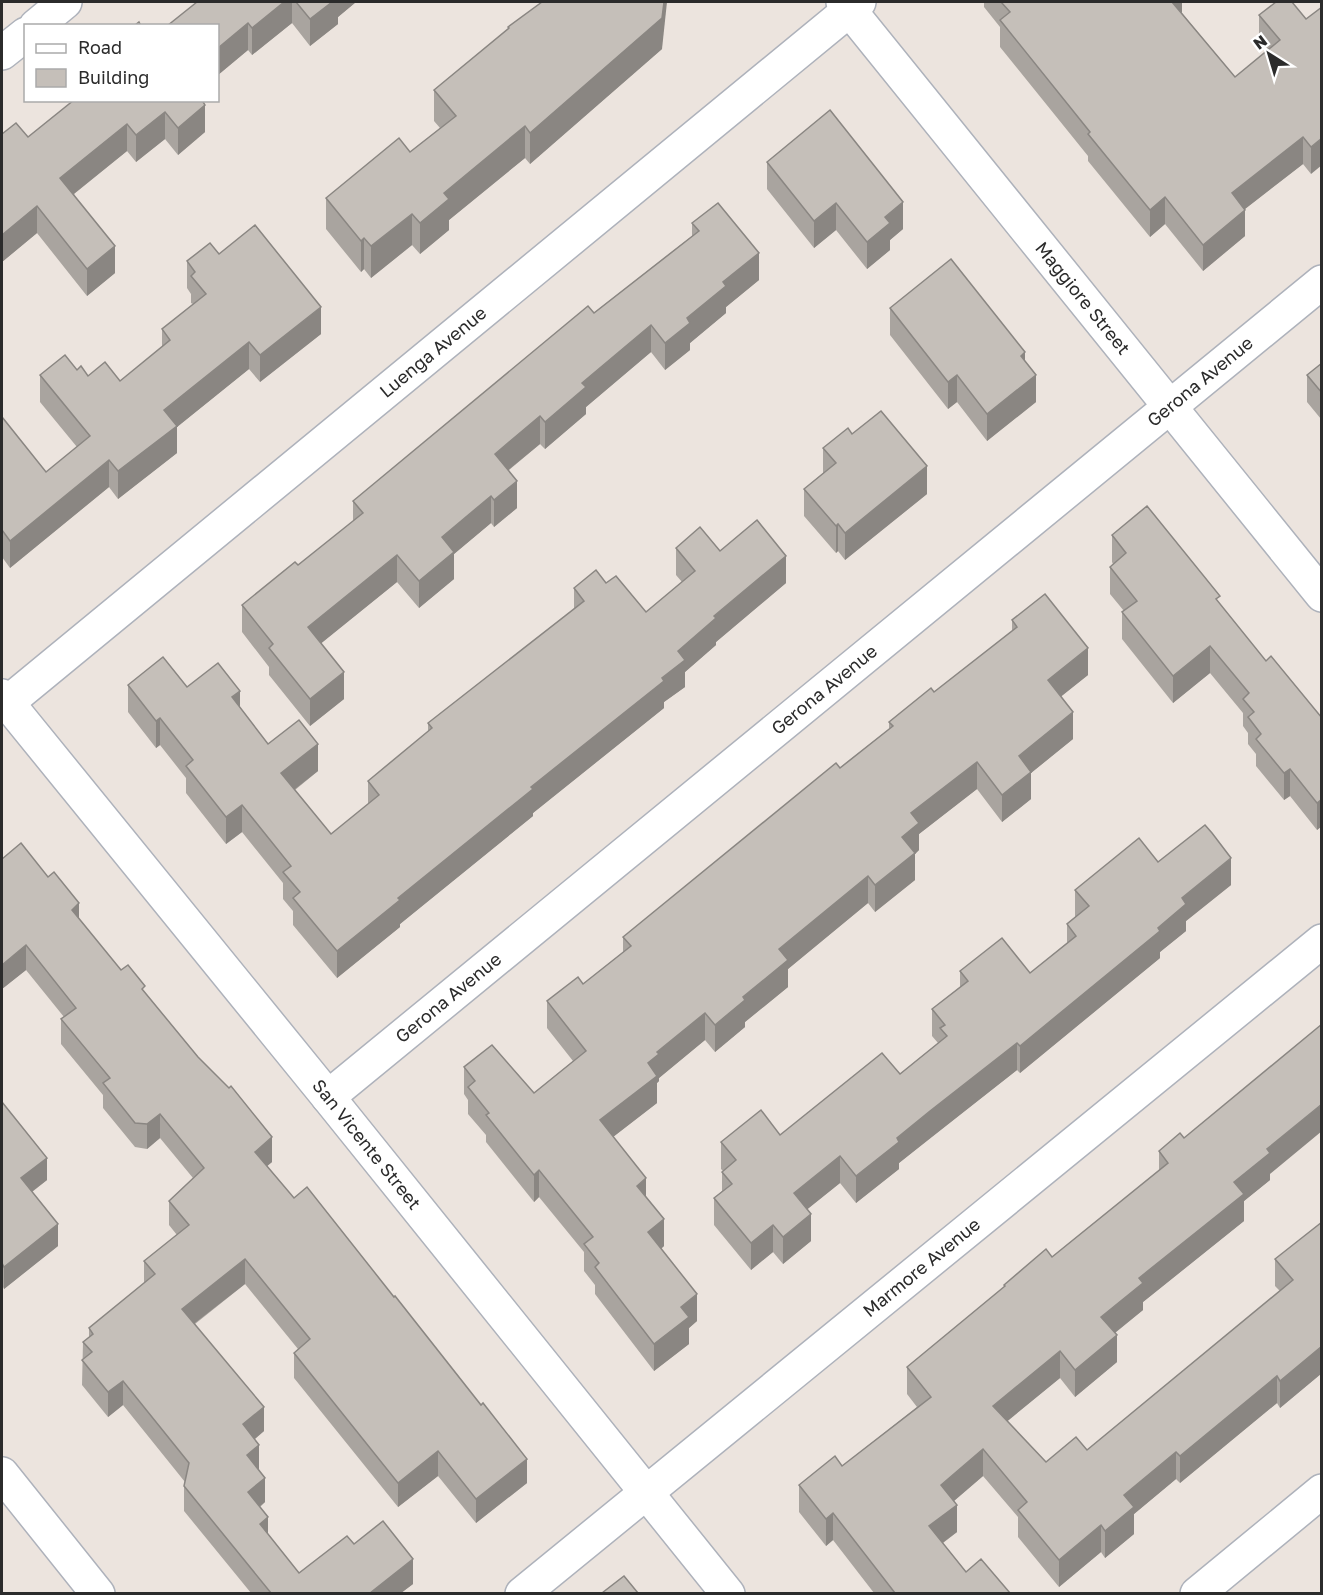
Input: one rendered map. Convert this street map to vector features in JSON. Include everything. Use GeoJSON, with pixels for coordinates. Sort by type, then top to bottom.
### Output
{"type":"FeatureCollection","features":[{"type":"Feature","properties":{"kind":"street"},"geometry":{"type":"LineString","coordinates":[[38,24],[65,2]]}},
{"type":"Feature","properties":{"kind":"street","name":"Maggiore Street"},"geometry":{"type":"LineString","coordinates":[[851,4],[1322,595]]}},
{"type":"Feature","properties":{"kind":"street","name":"Luenga Avenue"},"geometry":{"type":"LineString","coordinates":[[4,699],[851,4]]}},
{"type":"Feature","properties":{"kind":"street"},"geometry":{"type":"LineString","coordinates":[[2,53],[24,36]]}},
{"type":"Feature","properties":{"kind":"street","name":"Gerona Avenue"},"geometry":{"type":"LineString","coordinates":[[328,1097],[1322,282]]}},
{"type":"Feature","properties":{"kind":"street","name":"San Vicente Street"},"geometry":{"type":"LineString","coordinates":[[4,699],[728,1593]]}},
{"type":"Feature","properties":{"kind":"street","name":"Marmore Avenue"},"geometry":{"type":"LineString","coordinates":[[522,1593],[1322,941]]}},
{"type":"Feature","properties":{"kind":"street"},"geometry":{"type":"LineString","coordinates":[[2,1474],[98,1593]]}},
{"type":"Feature","properties":{"kind":"street"},"geometry":{"type":"LineString","coordinates":[[1197,1593],[1322,1491]]}},
{"type":"Feature","properties":{"kind":"building"},"geometry":{"type":"Polygon","coordinates":[[[197,2],[284,2],[252,28],[248,23],[219,47],[219,24],[170,24],[197,2]]]}},
{"type":"Feature","properties":{"kind":"building"},"geometry":{"type":"Polygon","coordinates":[[[296,2],[332,2],[310,19],[296,2]]]}},
{"type":"Feature","properties":{"kind":"building"},"geometry":{"type":"Polygon","coordinates":[[[542,2],[664,2],[662,18],[530,133],[525,126],[444,193],[449,199],[420,223],[412,214],[371,246],[364,238],[361,241],[326,198],[399,138],[410,152],[456,116],[434,90],[508,27],[542,2]]]}},
{"type":"Feature","properties":{"kind":"building"},"geometry":{"type":"Polygon","coordinates":[[[1001,2],[1172,2],[1235,77],[1280,40],[1259,15],[1276,2],[1292,2],[1306,19],[1322,7],[1322,138],[1311,147],[1303,137],[1232,193],[1245,210],[1203,245],[1165,197],[1150,210],[1000,20],[1010,12],[1001,2]]]}},
{"type":"Feature","properties":{"kind":"building"},"geometry":{"type":"Polygon","coordinates":[[[72,102],[203,102],[205,105],[178,128],[165,112],[136,135],[127,124],[60,178],[115,246],[87,269],[37,206],[2,235],[2,134],[16,123],[28,137],[72,102]]]}},
{"type":"Feature","properties":{"kind":"building"},"geometry":{"type":"Polygon","coordinates":[[[830,110],[903,202],[885,217],[890,223],[867,242],[836,203],[814,221],[767,162],[830,110]]]}},
{"type":"Feature","properties":{"kind":"building"},"geometry":{"type":"Polygon","coordinates":[[[718,203],[759,253],[723,282],[726,286],[687,318],[690,323],[665,343],[651,325],[582,383],[586,387],[545,422],[540,416],[495,454],[517,481],[494,500],[491,496],[442,537],[454,552],[419,581],[397,555],[308,627],[344,672],[310,699],[269,648],[273,644],[242,605],[295,562],[298,565],[363,513],[353,501],[588,306],[594,313],[699,231],[692,223],[718,203]]]}},
{"type":"Feature","properties":{"kind":"building"},"geometry":{"type":"Polygon","coordinates":[[[255,225],[321,307],[260,355],[249,342],[164,410],[177,426],[118,471],[109,460],[10,541],[2,530],[2,417],[46,472],[90,436],[40,375],[65,355],[77,370],[81,366],[88,376],[105,362],[120,381],[170,340],[162,329],[206,294],[191,276],[195,272],[187,261],[210,243],[219,254],[255,225]]]}},
{"type":"Feature","properties":{"kind":"building"},"geometry":{"type":"Polygon","coordinates":[[[951,259],[1025,352],[1021,356],[1036,375],[987,414],[957,375],[948,382],[890,308],[951,259]]]}},
{"type":"Feature","properties":{"kind":"building"},"geometry":{"type":"Polygon","coordinates":[[[1322,363],[1322,393],[1307,375],[1322,363]]]}},
{"type":"Feature","properties":{"kind":"building"},"geometry":{"type":"Polygon","coordinates":[[[881,411],[927,466],[845,533],[838,524],[836,526],[804,489],[836,463],[823,448],[848,428],[852,434],[881,411]]]}},
{"type":"Feature","properties":{"kind":"building"},"geometry":{"type":"Polygon","coordinates":[[[1147,506],[1220,596],[1216,599],[1266,661],[1271,656],[1322,718],[1322,799],[1317,803],[1290,769],[1284,773],[1256,739],[1261,734],[1248,717],[1254,712],[1243,699],[1249,693],[1210,646],[1173,676],[1122,612],[1137,601],[1110,567],[1126,553],[1112,535],[1147,506]]]}},
{"type":"Feature","properties":{"kind":"building"},"geometry":{"type":"Polygon","coordinates":[[[757,520],[786,556],[714,616],[716,618],[678,651],[685,660],[662,678],[664,681],[531,787],[533,789],[398,898],[400,900],[337,951],[293,898],[300,892],[283,872],[291,866],[242,805],[226,817],[186,766],[193,760],[160,718],[156,721],[128,685],[163,657],[187,687],[218,663],[240,691],[232,697],[268,744],[299,720],[318,744],[281,773],[331,834],[379,795],[368,781],[432,728],[428,723],[584,601],[574,588],[596,570],[606,583],[616,576],[646,612],[695,571],[676,548],[700,527],[720,551],[757,520]]]}},
{"type":"Feature","properties":{"kind":"building"},"geometry":{"type":"Polygon","coordinates":[[[1045,594],[1088,648],[1048,680],[1073,712],[1019,756],[1031,772],[1002,795],[977,762],[911,813],[919,823],[902,837],[915,853],[875,885],[868,876],[779,949],[788,960],[743,997],[745,1000],[715,1025],[705,1013],[657,1052],[659,1054],[648,1063],[657,1076],[600,1120],[646,1178],[637,1186],[664,1219],[648,1232],[697,1294],[681,1307],[689,1317],[654,1344],[595,1267],[599,1263],[584,1244],[593,1237],[539,1170],[534,1175],[486,1115],[489,1113],[468,1087],[475,1081],[464,1067],[492,1045],[534,1093],[586,1051],[547,1001],[578,977],[583,984],[631,946],[623,937],[836,763],[840,768],[893,726],[889,722],[931,688],[934,692],[1017,627],[1012,620],[1045,594]]]}},
{"type":"Feature","properties":{"kind":"building"},"geometry":{"type":"Polygon","coordinates":[[[1205,825],[1231,858],[1182,898],[1186,904],[1158,928],[1160,931],[1020,1046],[1017,1043],[930,1111],[897,1138],[899,1142],[856,1176],[840,1156],[794,1193],[811,1214],[783,1237],[773,1225],[751,1243],[714,1198],[732,1184],[722,1172],[736,1160],[721,1142],[761,1110],[780,1135],[882,1053],[900,1074],[947,1036],[940,1028],[945,1025],[932,1009],[968,981],[960,971],[1002,938],[1030,973],[1076,936],[1067,924],[1089,906],[1075,890],[1139,838],[1158,862],[1205,825]]]}},
{"type":"Feature","properties":{"kind":"building"},"geometry":{"type":"Polygon","coordinates":[[[21,843],[48,877],[54,872],[79,903],[72,910],[121,970],[128,965],[145,986],[142,989],[198,1057],[229,1088],[231,1086],[272,1137],[255,1152],[294,1198],[307,1187],[481,1405],[483,1403],[527,1459],[476,1499],[438,1451],[398,1483],[294,1353],[310,1339],[245,1259],[182,1309],[264,1407],[243,1424],[259,1445],[247,1455],[265,1478],[248,1492],[268,1517],[260,1524],[299,1573],[347,1536],[354,1544],[383,1521],[413,1559],[370,1593],[271,1593],[184,1486],[189,1463],[123,1381],[108,1392],[82,1360],[92,1352],[83,1342],[93,1334],[89,1328],[155,1274],[144,1261],[189,1225],[169,1201],[204,1168],[160,1114],[147,1124],[135,1123],[103,1083],[110,1078],[61,1019],[76,1008],[26,945],[2,965],[2,859],[21,843]]]}},
{"type":"Feature","properties":{"kind":"building"},"geometry":{"type":"Polygon","coordinates":[[[1322,1024],[1322,1104],[1267,1149],[1270,1153],[1234,1182],[1244,1194],[1139,1278],[1143,1283],[1101,1317],[1117,1335],[1075,1370],[1060,1351],[993,1406],[1046,1462],[1076,1437],[1087,1450],[1293,1280],[1275,1259],[1322,1222],[1322,1346],[1280,1381],[1277,1376],[1180,1456],[1176,1452],[1124,1495],[1134,1507],[1105,1531],[1101,1525],[1059,1560],[1018,1510],[1027,1502],[983,1449],[941,1485],[957,1505],[929,1526],[966,1572],[981,1559],[1010,1593],[895,1593],[833,1513],[826,1519],[799,1485],[835,1456],[842,1466],[931,1397],[907,1367],[1046,1249],[1052,1257],[1168,1163],[1159,1151],[1180,1133],[1184,1138],[1322,1024]]]}},
{"type":"Feature","properties":{"kind":"building"},"geometry":{"type":"Polygon","coordinates":[[[2,1102],[47,1158],[21,1178],[58,1224],[4,1267],[2,1263],[2,1102]]]}},
{"type":"Feature","properties":{"kind":"building"},"geometry":{"type":"Polygon","coordinates":[[[624,1576],[638,1593],[602,1593],[624,1576]]]}}]}
